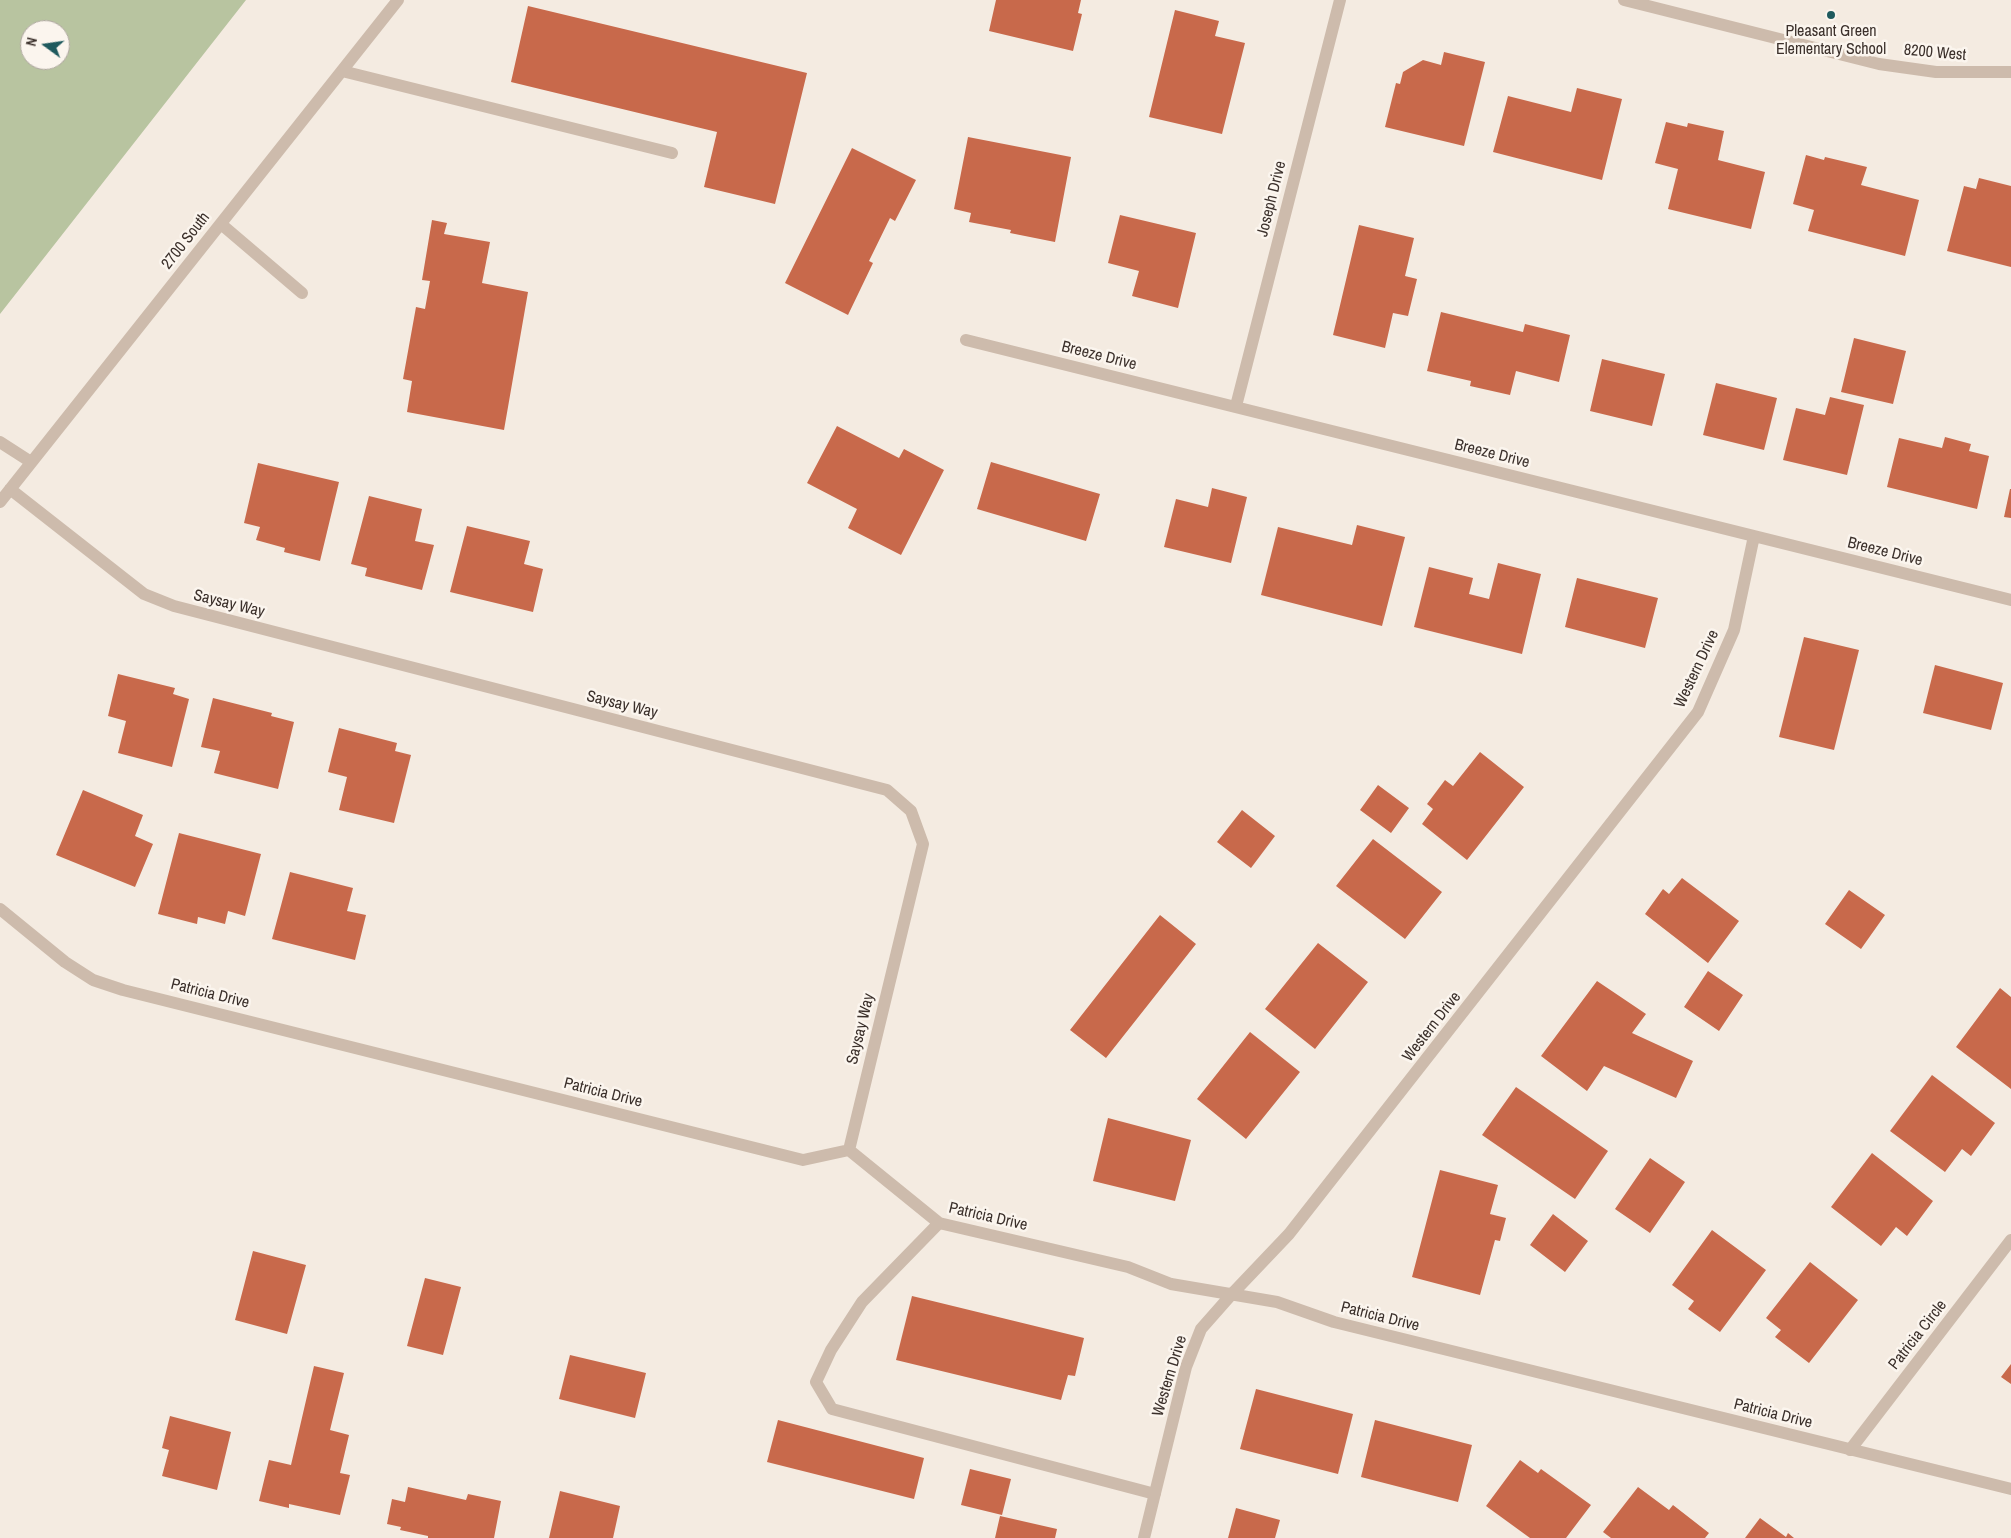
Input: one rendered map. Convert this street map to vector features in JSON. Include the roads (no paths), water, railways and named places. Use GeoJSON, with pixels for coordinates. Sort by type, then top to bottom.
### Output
{"type":"FeatureCollection","features":[{"type":"Feature","properties":{"kind":"street","name":"2700 South"},"geometry":{"type":"LineString","coordinates":[[0,502],[398,0]]}},
{"type":"Feature","properties":{"kind":"street","name":"Joseph Drive"},"geometry":{"type":"LineString","coordinates":[[1236,406],[1340,0]]}},
{"type":"Feature","properties":{"kind":"street","name":"8200 West"},"geometry":{"type":"LineString","coordinates":[[1624,0],[1879,64],[1936,72],[2011,72]]}},
{"type":"Feature","properties":{"kind":"street"},"geometry":{"type":"LineString","coordinates":[[342,71],[672,153]]}},
{"type":"Feature","properties":{"kind":"street"},"geometry":{"type":"LineString","coordinates":[[221,224],[302,293]]}},
{"type":"Feature","properties":{"kind":"street","name":"Breeze Drive"},"geometry":{"type":"LineString","coordinates":[[966,340],[2011,600]]}},
{"type":"Feature","properties":{"kind":"street"},"geometry":{"type":"LineString","coordinates":[[0,442],[31,462]]}},
{"type":"Feature","properties":{"kind":"street","name":"Saysay Way"},"geometry":{"type":"LineString","coordinates":[[10,489],[144,594],[174,606],[887,790],[912,811],[923,844],[849,1150]]}},
{"type":"Feature","properties":{"kind":"street","name":"Western Drive"},"geometry":{"type":"LineString","coordinates":[[1144,1538],[1186,1367],[1201,1329],[1230,1295],[1290,1234],[1698,712],[1734,630],[1754,536]]}},
{"type":"Feature","properties":{"kind":"street","name":"Patricia Drive"},"geometry":{"type":"LineString","coordinates":[[0,909],[64,962],[93,980],[124,990],[803,1160],[849,1150],[939,1223],[1128,1267],[1171,1284],[1277,1302],[1334,1322],[2011,1489]]}},
{"type":"Feature","properties":{"kind":"street"},"geometry":{"type":"LineString","coordinates":[[939,1223],[862,1302],[831,1350],[816,1382],[832,1409],[1155,1494]]}},
{"type":"Feature","properties":{"kind":"street","name":"Patricia Circle"},"geometry":{"type":"LineString","coordinates":[[1850,1450],[2011,1240]]}},
{"type":"Feature","properties":{"kind":"place","name":"Pleasant Green Elementary School"},"geometry":{"type":"Point","coordinates":[1831,15]}}]}
